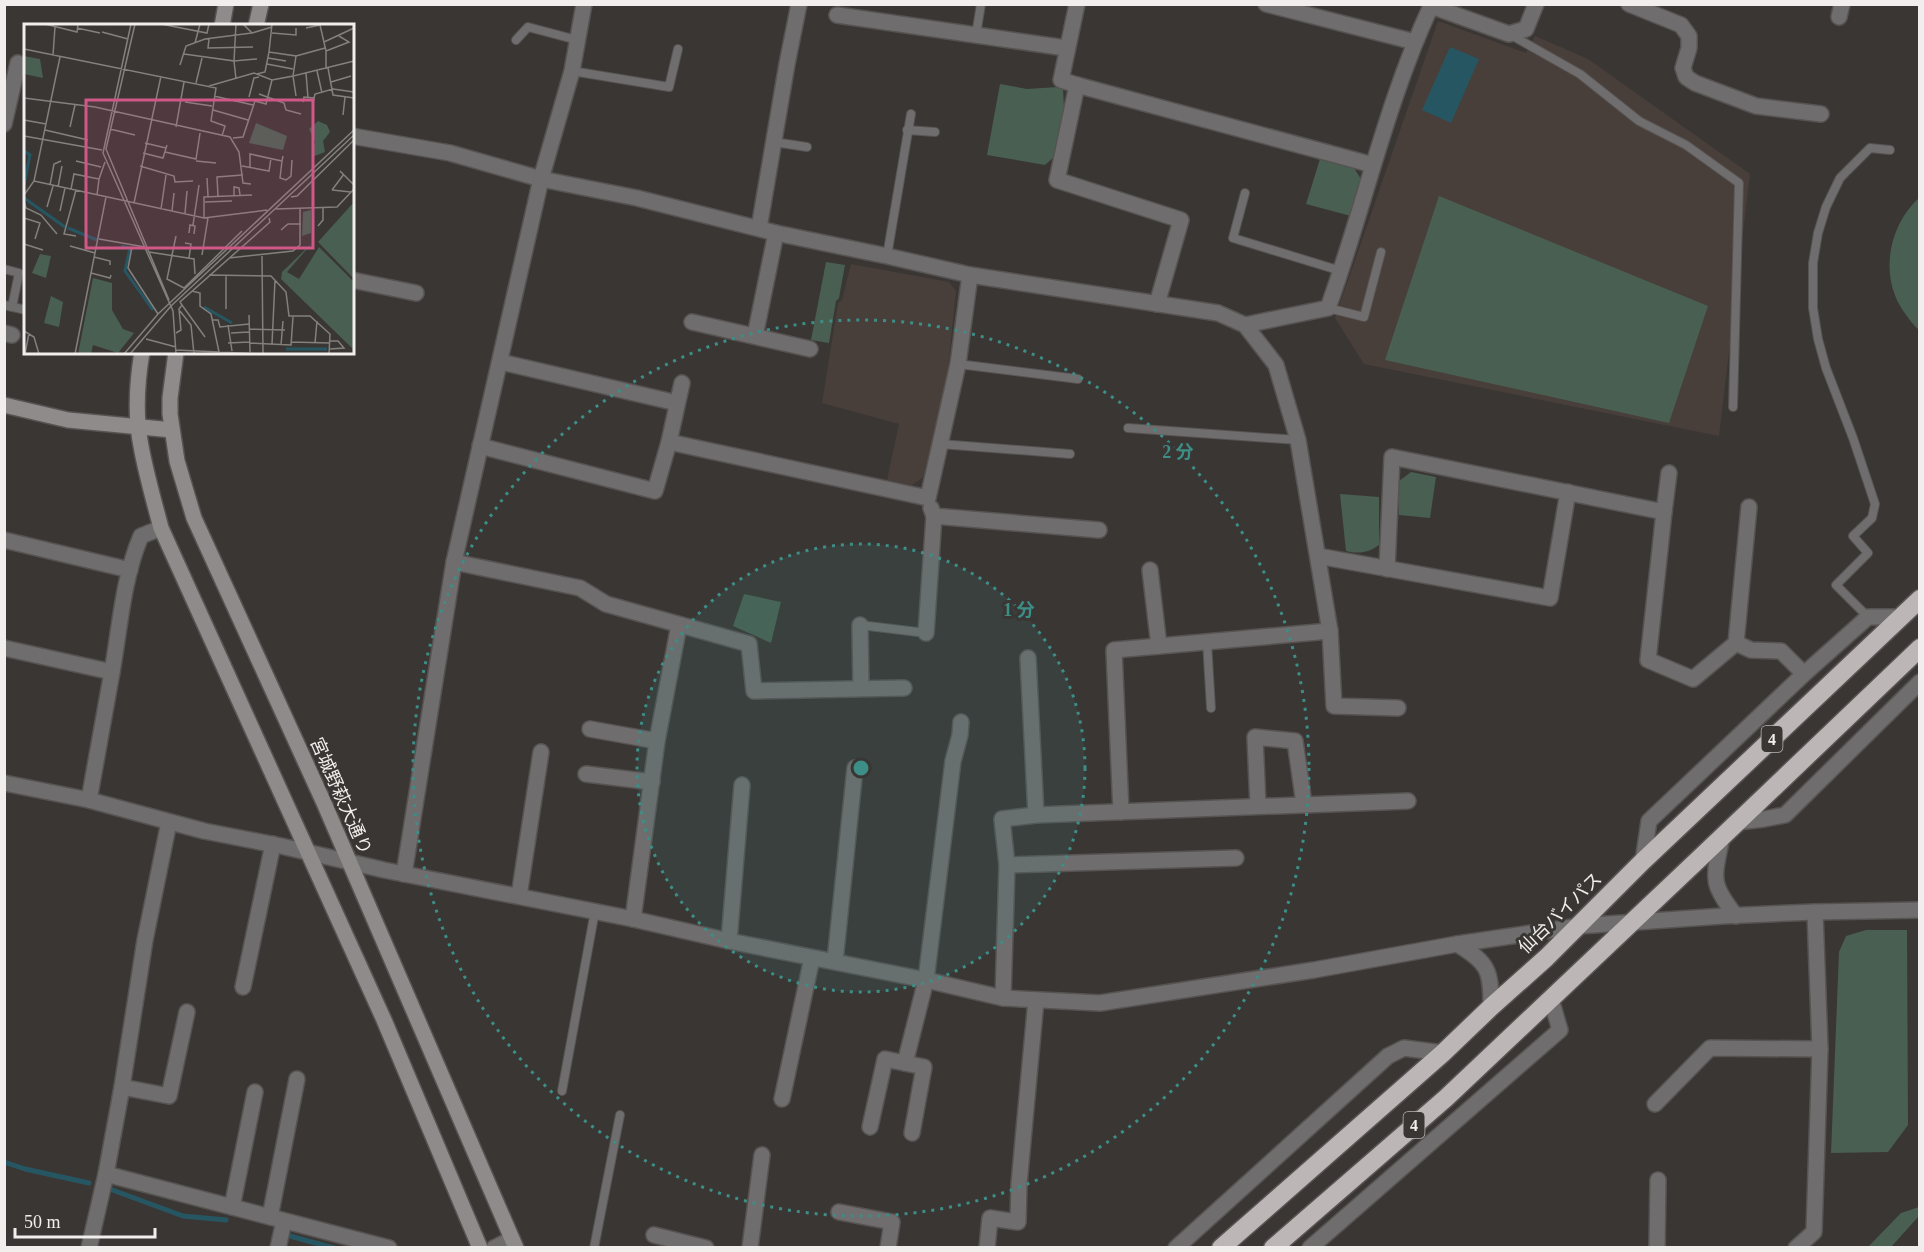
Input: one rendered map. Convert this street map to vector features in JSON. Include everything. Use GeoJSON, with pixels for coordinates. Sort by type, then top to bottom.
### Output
{"type":"FeatureCollection","features":[{"type":"Feature","properties":{"kind":"highway","name":"仙台バイパス"},"geometry":{"type":"LineString","coordinates":[[1221,1248],[1443,1053],[1920,599]]}},
{"type":"Feature","properties":{"kind":"highway","name":"4"},"geometry":{"type":"LineString","coordinates":[[1273,1248],[1446,1098],[1920,648]]}},
{"type":"Feature","properties":{"kind":"street"},"geometry":{"type":"LineString","coordinates":[[222,24],[226,4]]}},
{"type":"Feature","properties":{"kind":"street"},"geometry":{"type":"LineString","coordinates":[[256,24],[261,4]]}},
{"type":"Feature","properties":{"kind":"street"},"geometry":{"type":"LineString","coordinates":[[404,874],[454,562],[541,179],[572,70],[584,4]]}},
{"type":"Feature","properties":{"kind":"street"},"geometry":{"type":"LineString","coordinates":[[759,228],[799,4]]}},
{"type":"Feature","properties":{"kind":"street"},"geometry":{"type":"LineString","coordinates":[[1077,4],[1066,48],[1061,81],[1373,165]]}},
{"type":"Feature","properties":{"kind":"street"},"geometry":{"type":"LineString","coordinates":[[1266,4],[1415,42]]}},
{"type":"Feature","properties":{"kind":"street"},"geometry":{"type":"LineString","coordinates":[[1245,325],[1328,308],[1373,165],[1415,42],[1431,6],[1509,34],[1527,29],[1536,4]]}},
{"type":"Feature","properties":{"kind":"street"},"geometry":{"type":"LineString","coordinates":[[1629,4],[1682,25],[1689,36],[1689,48],[1683,68],[1686,77],[1695,83],[1756,106],[1821,114]]}},
{"type":"Feature","properties":{"kind":"street"},"geometry":{"type":"LineString","coordinates":[[837,15],[1066,48]]}},
{"type":"Feature","properties":{"kind":"street"},"geometry":{"type":"LineString","coordinates":[[4,124],[16,62]]}},
{"type":"Feature","properties":{"kind":"street"},"geometry":{"type":"LineString","coordinates":[[1077,85],[1057,180],[1180,220],[1157,304]]}},
{"type":"Feature","properties":{"kind":"street"},"geometry":{"type":"LineString","coordinates":[[354,136],[450,153],[541,179],[637,198],[776,233],[970,275],[1218,313],[1245,325],[1276,365],[1298,440],[1330,631],[1334,706],[1398,708]]}},
{"type":"Feature","properties":{"kind":"street"},"geometry":{"type":"LineString","coordinates":[[755,336],[776,233]]}},
{"type":"Feature","properties":{"kind":"street"},"geometry":{"type":"LineString","coordinates":[[926,633],[934,516],[928,498],[958,364],[970,275]]}},
{"type":"Feature","properties":{"kind":"street"},"geometry":{"type":"LineString","coordinates":[[354,280],[416,293]]}},
{"type":"Feature","properties":{"kind":"street"},"geometry":{"type":"LineString","coordinates":[[692,322],[810,349]]}},
{"type":"Feature","properties":{"kind":"street"},"geometry":{"type":"LineString","coordinates":[[142,354],[138,394],[140,445],[161,528],[384,1020],[480,1248]]}},
{"type":"Feature","properties":{"kind":"street","name":"宮城野萩大通り"},"geometry":{"type":"LineString","coordinates":[[176,354],[170,398],[172,430],[177,461],[194,518],[324,803],[514,1244]]}},
{"type":"Feature","properties":{"kind":"street"},"geometry":{"type":"LineString","coordinates":[[501,362],[677,403]]}},
{"type":"Feature","properties":{"kind":"street"},"geometry":{"type":"LineString","coordinates":[[480,446],[655,491],[682,383]]}},
{"type":"Feature","properties":{"kind":"street"},"geometry":{"type":"LineString","coordinates":[[4,405],[69,420],[172,430]]}},
{"type":"Feature","properties":{"kind":"street"},"geometry":{"type":"LineString","coordinates":[[669,442],[928,498]]}},
{"type":"Feature","properties":{"kind":"street"},"geometry":{"type":"LineString","coordinates":[[1387,569],[1392,457],[1664,512]]}},
{"type":"Feature","properties":{"kind":"street"},"geometry":{"type":"LineString","coordinates":[[1669,473],[1648,660],[1693,679],[1736,643],[1749,507]]}},
{"type":"Feature","properties":{"kind":"street"},"geometry":{"type":"LineString","coordinates":[[1318,556],[1550,598],[1568,492]]}},
{"type":"Feature","properties":{"kind":"street"},"geometry":{"type":"LineString","coordinates":[[934,516],[1099,530]]}},
{"type":"Feature","properties":{"kind":"street"},"geometry":{"type":"LineString","coordinates":[[89,800],[130,570],[141,536],[161,528]]}},
{"type":"Feature","properties":{"kind":"street"},"geometry":{"type":"LineString","coordinates":[[4,540],[130,570]]}},
{"type":"Feature","properties":{"kind":"street"},"geometry":{"type":"LineString","coordinates":[[454,562],[580,588],[606,604],[749,644],[754,691],[904,688]]}},
{"type":"Feature","properties":{"kind":"street"},"geometry":{"type":"LineString","coordinates":[[1150,570],[1159,646]]}},
{"type":"Feature","properties":{"kind":"street"},"geometry":{"type":"LineString","coordinates":[[1643,861],[1649,821],[1804,674],[1868,617],[1901,617]]}},
{"type":"Feature","properties":{"kind":"street"},"geometry":{"type":"LineString","coordinates":[[633,919],[657,741],[679,625]]}},
{"type":"Feature","properties":{"kind":"street"},"geometry":{"type":"LineString","coordinates":[[860,625],[861,688]]}},
{"type":"Feature","properties":{"kind":"street"},"geometry":{"type":"LineString","coordinates":[[1121,812],[1114,650],[1330,631]]}},
{"type":"Feature","properties":{"kind":"street"},"geometry":{"type":"LineString","coordinates":[[1736,643],[1751,650],[1781,651],[1804,674]]}},
{"type":"Feature","properties":{"kind":"street"},"geometry":{"type":"LineString","coordinates":[[4,648],[112,672]]}},
{"type":"Feature","properties":{"kind":"street"},"geometry":{"type":"LineString","coordinates":[[1028,658],[1036,815]]}},
{"type":"Feature","properties":{"kind":"street"},"geometry":{"type":"LineString","coordinates":[[1738,822],[1785,815],[1920,682]]}},
{"type":"Feature","properties":{"kind":"street"},"geometry":{"type":"LineString","coordinates":[[905,1063],[926,980],[953,761],[961,722]]}},
{"type":"Feature","properties":{"kind":"street"},"geometry":{"type":"LineString","coordinates":[[590,729],[657,741]]}},
{"type":"Feature","properties":{"kind":"street"},"geometry":{"type":"LineString","coordinates":[[1258,806],[1255,737],[1295,741],[1304,804]]}},
{"type":"Feature","properties":{"kind":"street"},"geometry":{"type":"LineString","coordinates":[[519,896],[541,752]]}},
{"type":"Feature","properties":{"kind":"street"},"geometry":{"type":"LineString","coordinates":[[836,961],[855,768]]}},
{"type":"Feature","properties":{"kind":"street"},"geometry":{"type":"LineString","coordinates":[[586,774],[652,782]]}},
{"type":"Feature","properties":{"kind":"street"},"geometry":{"type":"LineString","coordinates":[[4,783],[89,800],[169,822],[404,874],[595,911],[1003,998],[1100,1003],[1579,926],[1815,912],[1920,910]]}},
{"type":"Feature","properties":{"kind":"street"},"geometry":{"type":"LineString","coordinates":[[729,941],[742,785]]}},
{"type":"Feature","properties":{"kind":"street"},"geometry":{"type":"LineString","coordinates":[[1003,998],[1007,865],[1002,819],[1036,815],[1408,801]]}},
{"type":"Feature","properties":{"kind":"street"},"geometry":{"type":"LineString","coordinates":[[89,1248],[106,1174],[146,940],[169,822]]}},
{"type":"Feature","properties":{"kind":"street"},"geometry":{"type":"LineString","coordinates":[[1722,837],[1715,871],[1716,885],[1721,897],[1736,916]]}},
{"type":"Feature","properties":{"kind":"street"},"geometry":{"type":"LineString","coordinates":[[243,987],[273,844]]}},
{"type":"Feature","properties":{"kind":"street"},"geometry":{"type":"LineString","coordinates":[[1007,865],[1236,858]]}},
{"type":"Feature","properties":{"kind":"street"},"geometry":{"type":"LineString","coordinates":[[1796,1248],[1814,1232],[1820,1049],[1815,912]]}},
{"type":"Feature","properties":{"kind":"street"},"geometry":{"type":"LineString","coordinates":[[1457,944],[1469,951],[1486,968],[1490,980],[1491,1007]]}},
{"type":"Feature","properties":{"kind":"street"},"geometry":{"type":"LineString","coordinates":[[782,1099],[812,957]]}},
{"type":"Feature","properties":{"kind":"street"},"geometry":{"type":"LineString","coordinates":[[1310,1248],[1560,1030],[1551,999]]}},
{"type":"Feature","properties":{"kind":"street"},"geometry":{"type":"LineString","coordinates":[[987,1248],[990,1218],[1018,1222],[1019,1184],[1036,1000]]}},
{"type":"Feature","properties":{"kind":"street"},"geometry":{"type":"LineString","coordinates":[[122,1087],[169,1096],[187,1012]]}},
{"type":"Feature","properties":{"kind":"street"},"geometry":{"type":"LineString","coordinates":[[1176,1248],[1388,1056],[1404,1048],[1443,1053]]}},
{"type":"Feature","properties":{"kind":"street"},"geometry":{"type":"LineString","coordinates":[[1655,1104],[1710,1048],[1820,1049]]}},
{"type":"Feature","properties":{"kind":"street"},"geometry":{"type":"LineString","coordinates":[[870,1127],[885,1059],[924,1067],[912,1133]]}},
{"type":"Feature","properties":{"kind":"street"},"geometry":{"type":"LineString","coordinates":[[278,1248],[277,1219],[297,1079]]}},
{"type":"Feature","properties":{"kind":"street"},"geometry":{"type":"LineString","coordinates":[[232,1208],[255,1092]]}},
{"type":"Feature","properties":{"kind":"street"},"geometry":{"type":"LineString","coordinates":[[750,1248],[762,1155]]}},
{"type":"Feature","properties":{"kind":"street"},"geometry":{"type":"LineString","coordinates":[[106,1174],[386,1247]]}},
{"type":"Feature","properties":{"kind":"street"},"geometry":{"type":"LineString","coordinates":[[1657,1248],[1658,1180]]}},
{"type":"Feature","properties":{"kind":"street"},"geometry":{"type":"LineString","coordinates":[[839,1212],[892,1222],[888,1248]]}},
{"type":"Feature","properties":{"kind":"street"},"geometry":{"type":"LineString","coordinates":[[654,1235],[706,1248]]}},
{"type":"Feature","properties":{"kind":"street"},"geometry":{"type":"LineString","coordinates":[[494,1248],[514,1244]]}},
{"type":"Feature","properties":{"kind":"lane"},"geometry":{"type":"LineString","coordinates":[[976,35],[981,4]]}},
{"type":"Feature","properties":{"kind":"lane"},"geometry":{"type":"LineString","coordinates":[[516,40],[528,27],[577,40]]}},
{"type":"Feature","properties":{"kind":"lane"},"geometry":{"type":"LineString","coordinates":[[1509,34],[1580,74],[1639,121],[1686,145],[1739,183],[1733,407]]}},
{"type":"Feature","properties":{"kind":"lane"},"geometry":{"type":"LineString","coordinates":[[572,70],[669,87],[678,49]]}},
{"type":"Feature","properties":{"kind":"lane"},"geometry":{"type":"LineString","coordinates":[[888,256],[910,114]]}},
{"type":"Feature","properties":{"kind":"lane"},"geometry":{"type":"LineString","coordinates":[[907,130],[935,132]]}},
{"type":"Feature","properties":{"kind":"lane"},"geometry":{"type":"LineString","coordinates":[[774,142],[807,147]]}},
{"type":"Feature","properties":{"kind":"lane"},"geometry":{"type":"LineString","coordinates":[[1868,617],[1836,585],[1868,553],[1853,536],[1872,518],[1875,504],[1826,368],[1818,339],[1813,308],[1813,263],[1818,233],[1826,207],[1840,178],[1870,148],[1890,150]]}},
{"type":"Feature","properties":{"kind":"lane"},"geometry":{"type":"LineString","coordinates":[[1245,193],[1233,238],[1341,271]]}},
{"type":"Feature","properties":{"kind":"lane"},"geometry":{"type":"LineString","coordinates":[[1328,308],[1364,317],[1381,252]]}},
{"type":"Feature","properties":{"kind":"lane"},"geometry":{"type":"LineString","coordinates":[[4,269],[19,273],[8,306],[24,310]]}},
{"type":"Feature","properties":{"kind":"lane"},"geometry":{"type":"LineString","coordinates":[[958,364],[1078,379]]}},
{"type":"Feature","properties":{"kind":"lane"},"geometry":{"type":"LineString","coordinates":[[1128,428],[1298,440]]}},
{"type":"Feature","properties":{"kind":"lane"},"geometry":{"type":"LineString","coordinates":[[940,444],[1070,454]]}},
{"type":"Feature","properties":{"kind":"lane"},"geometry":{"type":"LineString","coordinates":[[860,625],[926,633]]}},
{"type":"Feature","properties":{"kind":"lane"},"geometry":{"type":"LineString","coordinates":[[1207,642],[1211,708]]}},
{"type":"Feature","properties":{"kind":"lane"},"geometry":{"type":"LineString","coordinates":[[562,1090],[595,911]]}},
{"type":"Feature","properties":{"kind":"lane"},"geometry":{"type":"LineString","coordinates":[[594,1248],[620,1114]]}},
{"type":"Feature","properties":{"kind":"shaded area"},"geometry":{"type":"Polygon","coordinates":[[[1438,21],[1526,53],[1535,36],[1588,59],[1750,174],[1719,436],[1364,364],[1335,318],[1438,21]]]}},
{"type":"Feature","properties":{"kind":"shaded area"},"geometry":{"type":"Polygon","coordinates":[[[851,264],[949,282],[956,291],[948,369],[935,432],[923,477],[912,485],[887,480],[899,424],[822,403],[838,303],[842,300],[851,264]]]}},
{"type":"Feature","properties":{"kind":"green space"},"geometry":{"type":"Polygon","coordinates":[[[1000,84],[1027,89],[1063,88],[1064,108],[1054,157],[1045,165],[987,155],[1000,84]]]}},
{"type":"Feature","properties":{"kind":"green space"},"geometry":{"type":"Polygon","coordinates":[[[1320,159],[1352,165],[1361,179],[1351,216],[1306,204],[1320,159]]]}},
{"type":"Feature","properties":{"kind":"green space"},"geometry":{"type":"Polygon","coordinates":[[[1439,196],[1708,306],[1669,423],[1385,360],[1439,196]]]}},
{"type":"Feature","properties":{"kind":"green space"},"geometry":{"type":"Polygon","coordinates":[[[1919,198],[1919,330],[1896,298],[1891,283],[1890,252],[1900,223],[1919,198]]]}},
{"type":"Feature","properties":{"kind":"green space"},"geometry":{"type":"Polygon","coordinates":[[[826,262],[845,265],[829,343],[811,340],[826,262]]]}},
{"type":"Feature","properties":{"kind":"green space"},"geometry":{"type":"Polygon","coordinates":[[[1411,472],[1436,477],[1430,518],[1399,515],[1399,481],[1411,472]]]}},
{"type":"Feature","properties":{"kind":"green space"},"geometry":{"type":"Polygon","coordinates":[[[1340,494],[1379,497],[1379,545],[1363,552],[1346,551],[1340,494]]]}},
{"type":"Feature","properties":{"kind":"green space"},"geometry":{"type":"Polygon","coordinates":[[[744,594],[781,602],[771,643],[733,626],[744,594]]]}},
{"type":"Feature","properties":{"kind":"green space"},"geometry":{"type":"Polygon","coordinates":[[[1866,930],[1907,930],[1908,1125],[1888,1152],[1831,1153],[1839,952],[1846,936],[1866,930]]]}},
{"type":"Feature","properties":{"kind":"green space"},"geometry":{"type":"Polygon","coordinates":[[[1919,1207],[1919,1216],[1891,1247],[1868,1247],[1901,1213],[1919,1207]]]}},
{"type":"Feature","properties":{"kind":"water"},"geometry":{"type":"Polygon","coordinates":[[[1450,47],[1479,59],[1451,123],[1422,110],[1450,47]]]}},
{"type":"Feature","properties":{"kind":"waterway"},"geometry":{"type":"LineString","coordinates":[[4,1162],[89,1183]]}},
{"type":"Feature","properties":{"kind":"waterway"},"geometry":{"type":"LineString","coordinates":[[107,1188],[183,1216],[226,1220]]}},
{"type":"Feature","properties":{"kind":"waterway"},"geometry":{"type":"LineString","coordinates":[[286,1235],[334,1248]]}}]}
